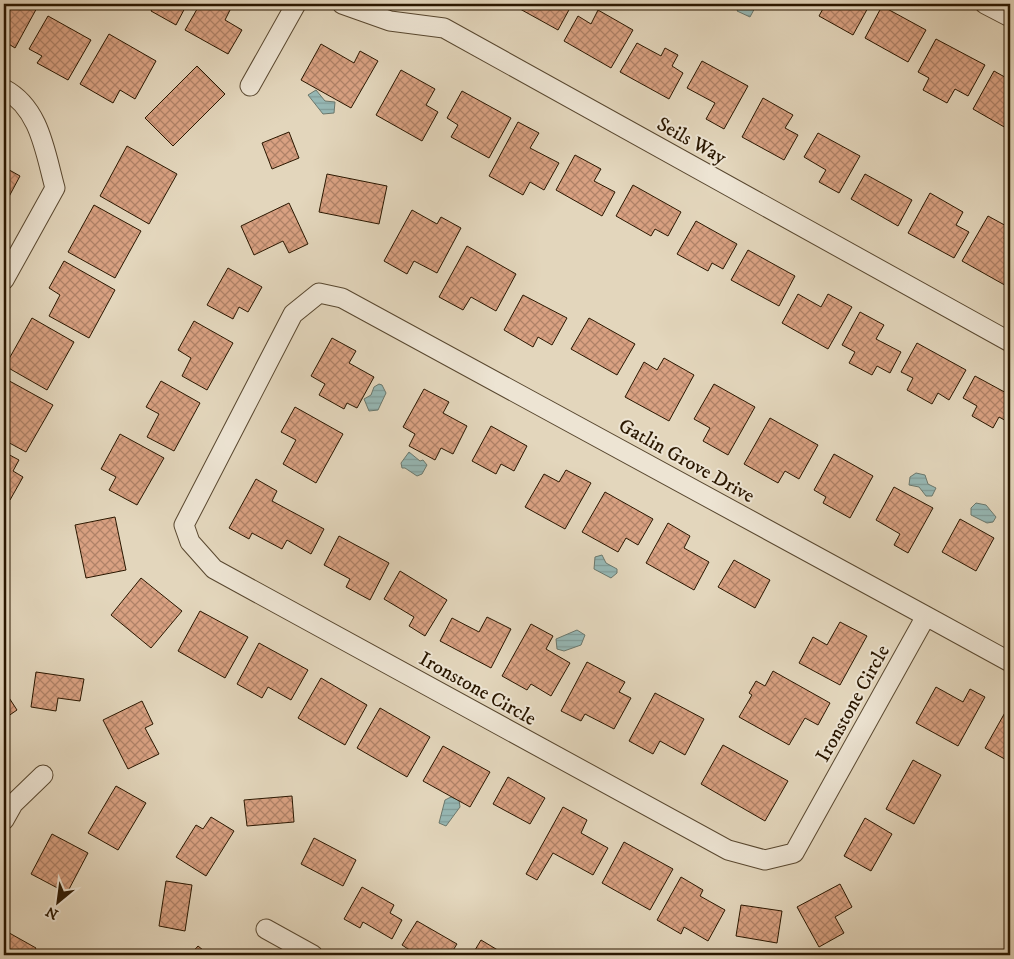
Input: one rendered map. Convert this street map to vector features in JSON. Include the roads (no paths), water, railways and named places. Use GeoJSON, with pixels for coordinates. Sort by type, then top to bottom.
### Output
{"type":"FeatureCollection","features":[{"type":"Feature","properties":{"kind":"street"},"geometry":{"type":"LineString","coordinates":[[250,86],[296,4]]}},
{"type":"Feature","properties":{"kind":"street","name":"Seils Way"},"geometry":{"type":"LineString","coordinates":[[342,4],[390,21],[444,28],[1010,342]]}},
{"type":"Feature","properties":{"kind":"street"},"geometry":{"type":"LineString","coordinates":[[986,4],[1010,18]]}},
{"type":"Feature","properties":{"kind":"street"},"geometry":{"type":"LineString","coordinates":[[4,89],[14,94],[36,120],[55,188],[4,280]]}},
{"type":"Feature","properties":{"kind":"street","name":"Ironstone Circle"},"geometry":{"type":"LineString","coordinates":[[342,298],[319,293],[293,314],[184,525],[190,542],[214,569],[684,827],[728,850],[765,860],[794,853],[926,616]]}},
{"type":"Feature","properties":{"kind":"street","name":"Gatlin Grove Drive"},"geometry":{"type":"LineString","coordinates":[[342,298],[1010,662]]}},
{"type":"Feature","properties":{"kind":"street"},"geometry":{"type":"LineString","coordinates":[[4,820],[13,804],[43,775]]}},
{"type":"Feature","properties":{"kind":"street"},"geometry":{"type":"LineString","coordinates":[[266,929],[313,955]]}},
{"type":"Feature","properties":{"kind":"water"},"geometry":{"type":"Polygon","coordinates":[[[741,4],[757,4],[750,17],[737,11],[741,4]]]}},
{"type":"Feature","properties":{"kind":"water"},"geometry":{"type":"Polygon","coordinates":[[[316,90],[325,101],[335,102],[334,113],[323,114],[308,95],[316,90]]]}},
{"type":"Feature","properties":{"kind":"water"},"geometry":{"type":"Polygon","coordinates":[[[379,384],[382,385],[386,393],[378,410],[369,411],[364,399],[371,395],[374,387],[379,384]]]}},
{"type":"Feature","properties":{"kind":"water"},"geometry":{"type":"Polygon","coordinates":[[[409,452],[420,461],[423,460],[427,465],[422,474],[417,476],[402,468],[401,463],[409,452]]]}},
{"type":"Feature","properties":{"kind":"water"},"geometry":{"type":"Polygon","coordinates":[[[916,473],[925,475],[928,484],[936,488],[932,496],[926,496],[919,487],[909,485],[910,477],[916,473]]]}},
{"type":"Feature","properties":{"kind":"water"},"geometry":{"type":"Polygon","coordinates":[[[976,503],[986,505],[996,517],[993,522],[987,523],[971,515],[971,508],[976,503]]]}},
{"type":"Feature","properties":{"kind":"water"},"geometry":{"type":"Polygon","coordinates":[[[602,555],[606,563],[617,569],[617,573],[611,578],[594,569],[595,557],[602,555]]]}},
{"type":"Feature","properties":{"kind":"water"},"geometry":{"type":"Polygon","coordinates":[[[577,630],[585,635],[581,645],[564,651],[557,649],[556,639],[577,630]]]}},
{"type":"Feature","properties":{"kind":"water"},"geometry":{"type":"Polygon","coordinates":[[[451,797],[459,800],[460,807],[446,826],[439,823],[445,800],[451,797]]]}}]}
